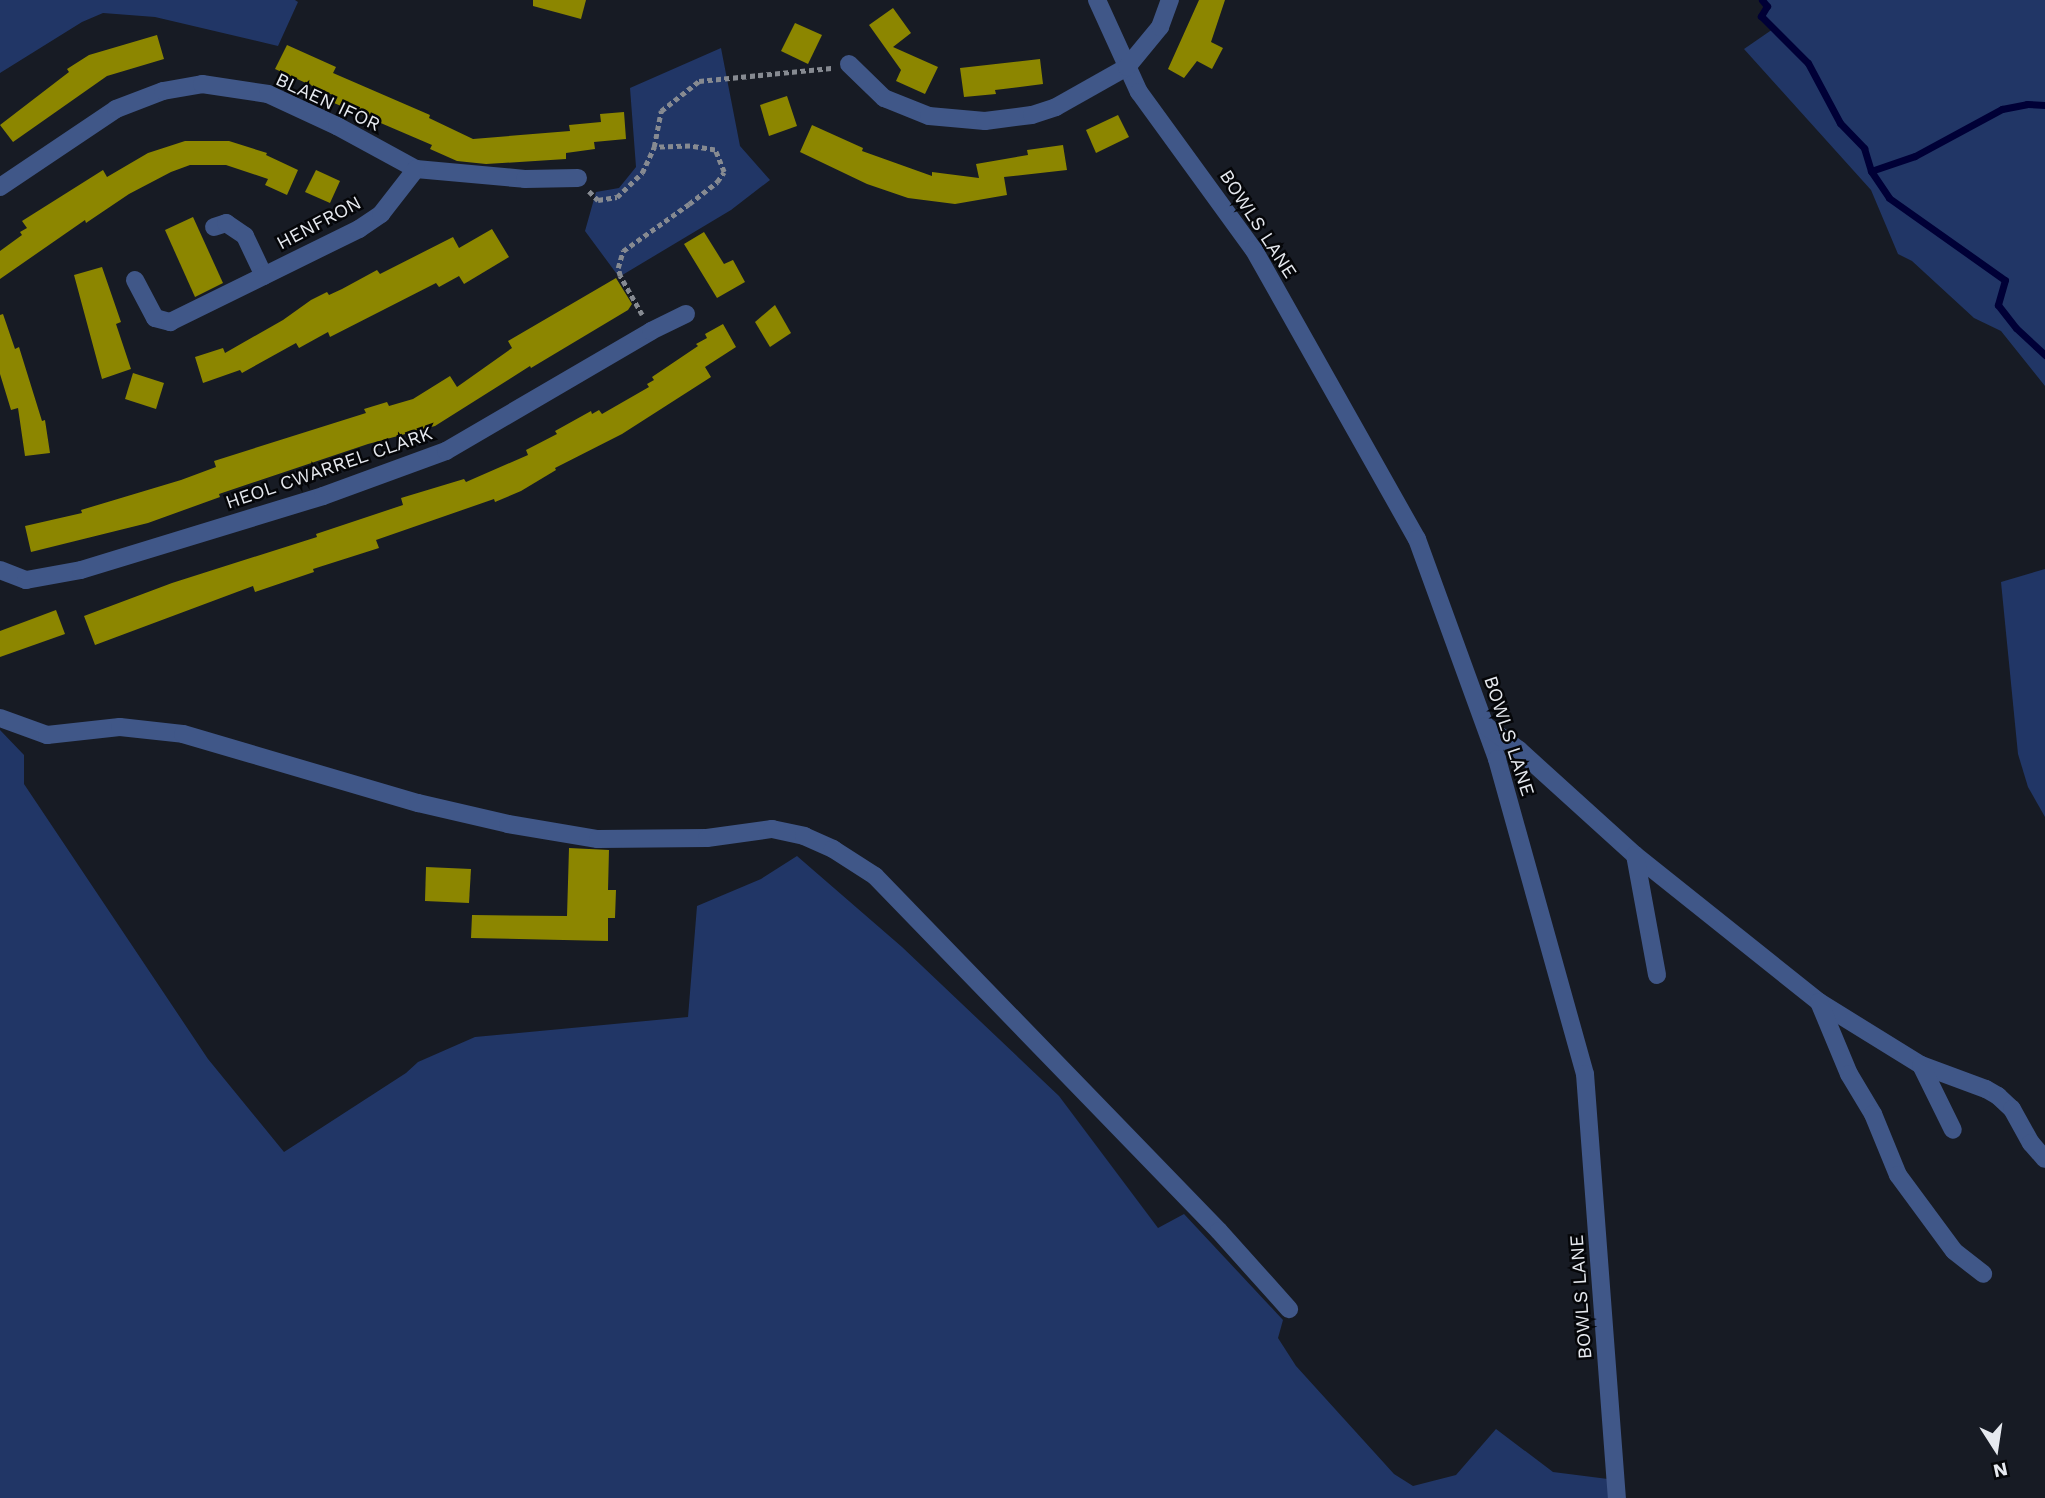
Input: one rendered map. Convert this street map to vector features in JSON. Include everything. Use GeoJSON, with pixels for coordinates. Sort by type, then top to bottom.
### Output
{"type":"FeatureCollection","features":[{"type":"Feature","properties":{"kind":"street","name":"BOWLS LANE"},"geometry":{"type":"LineString","coordinates":[[1097,0],[1139,92],[1254,250],[1417,539],[1486,726],[1585,1074],[1617,1498]]}},
{"type":"Feature","properties":{"kind":"street"},"geometry":{"type":"LineString","coordinates":[[849,64],[884,98],[929,116],[985,121],[1032,115],[1056,107],[1127,67],[1160,27],[1170,0]]}},
{"type":"Feature","properties":{"kind":"street","name":"BLAEN IFOR"},"geometry":{"type":"LineString","coordinates":[[0,187],[116,109],[163,91],[202,84],[268,94],[337,126],[416,169],[525,179],[578,178]]}},
{"type":"Feature","properties":{"kind":"street","name":"HENFRON"},"geometry":{"type":"LineString","coordinates":[[135,280],[155,318],[170,322],[359,229],[381,214],[416,169]]}},
{"type":"Feature","properties":{"kind":"street","name":"HENFRON"},"geometry":{"type":"LineString","coordinates":[[214,227],[226,223],[245,236],[264,276]]}},
{"type":"Feature","properties":{"kind":"street","name":"HEOL CWARREL CLARK"},"geometry":{"type":"LineString","coordinates":[[0,570],[26,580],[80,570],[323,496],[446,451],[650,331],[686,314]]}},
{"type":"Feature","properties":{"kind":"street"},"geometry":{"type":"LineString","coordinates":[[0,718],[47,735],[120,727],[183,734],[418,803],[508,824],[598,839],[707,838],[772,829],[804,836],[832,849],[874,876],[1219,1231],[1289,1309]]}},
{"type":"Feature","properties":{"kind":"street"},"geometry":{"type":"LineString","coordinates":[[1486,726],[1519,750],[1635,855],[1818,1002],[1921,1065],[1986,1088],[1998,1096],[2012,1109],[2031,1143],[2045,1159]]}},
{"type":"Feature","properties":{"kind":"street"},"geometry":{"type":"LineString","coordinates":[[1635,855],[1657,975]]}},
{"type":"Feature","properties":{"kind":"street"},"geometry":{"type":"LineString","coordinates":[[1818,1002],[1849,1074],[1873,1114],[1898,1175],[1954,1251],[1983,1274]]}},
{"type":"Feature","properties":{"kind":"street"},"geometry":{"type":"LineString","coordinates":[[1921,1065],[1953,1130]]}},
{"type":"Feature","properties":{"kind":"path"},"geometry":{"type":"LineString","coordinates":[[578,178],[598,200],[617,197],[642,173],[653,147],[661,111],[699,81],[811,72],[849,64]]}},
{"type":"Feature","properties":{"kind":"path"},"geometry":{"type":"LineString","coordinates":[[650,331],[620,276],[618,268],[623,251],[708,189],[724,172],[715,150],[690,146],[653,147]]}},
{"type":"Feature","properties":{"kind":"shaded area"},"geometry":{"type":"Polygon","coordinates":[[[0,0],[298,2],[278,46],[155,17],[103,13],[82,22],[0,73],[0,0]]]}},
{"type":"Feature","properties":{"kind":"shaded area"},"geometry":{"type":"Polygon","coordinates":[[[1762,0],[2045,0],[2045,386],[2001,331],[1974,318],[1912,261],[1898,254],[1871,190],[1744,49],[1773,29],[1761,16],[1767,6],[1762,0]]]}},
{"type":"Feature","properties":{"kind":"shaded area"},"geometry":{"type":"Polygon","coordinates":[[[721,48],[740,146],[770,180],[731,210],[619,277],[585,231],[596,192],[619,188],[636,167],[630,88],[721,48]]]}},
{"type":"Feature","properties":{"kind":"shaded area"},"geometry":{"type":"Polygon","coordinates":[[[2045,569],[2045,817],[2028,787],[2018,754],[2001,582],[2045,569]]]}},
{"type":"Feature","properties":{"kind":"shaded area"},"geometry":{"type":"Polygon","coordinates":[[[0,730],[24,755],[24,784],[208,1059],[284,1152],[406,1073],[418,1062],[475,1037],[688,1017],[697,906],[761,879],[797,856],[902,947],[1059,1096],[1158,1228],[1184,1214],[1283,1320],[1278,1338],[1296,1366],[1394,1474],[1413,1486],[1456,1475],[1496,1429],[1553,1472],[1608,1479],[1610,1498],[0,1498],[0,730]]]}},
{"type":"Feature","properties":{"kind":"building"},"geometry":{"type":"Polygon","coordinates":[[[533,0],[586,0],[581,19],[533,6],[533,0]]]}},
{"type":"Feature","properties":{"kind":"building"},"geometry":{"type":"Polygon","coordinates":[[[1199,0],[1225,0],[1211,42],[1223,48],[1212,69],[1197,61],[1184,78],[1168,69],[1199,0]]]}},
{"type":"Feature","properties":{"kind":"building"},"geometry":{"type":"Polygon","coordinates":[[[893,8],[911,33],[893,47],[938,67],[925,94],[896,81],[901,70],[869,25],[893,8]]]}},
{"type":"Feature","properties":{"kind":"building"},"geometry":{"type":"Polygon","coordinates":[[[795,23],[822,35],[808,64],[781,51],[795,23]]]}},
{"type":"Feature","properties":{"kind":"building"},"geometry":{"type":"Polygon","coordinates":[[[157,35],[164,59],[107,76],[13,142],[0,125],[69,72],[67,69],[89,55],[157,35]]]}},
{"type":"Feature","properties":{"kind":"building"},"geometry":{"type":"Polygon","coordinates":[[[287,45],[336,67],[333,73],[430,115],[429,118],[473,139],[570,131],[569,125],[601,122],[600,114],[624,112],[626,139],[594,142],[595,149],[566,153],[566,159],[486,164],[457,161],[430,149],[432,145],[334,103],[337,97],[275,69],[287,45]]]}},
{"type":"Feature","properties":{"kind":"building"},"geometry":{"type":"Polygon","coordinates":[[[1040,59],[1043,84],[995,90],[996,94],[964,97],[960,68],[1040,59]]]}},
{"type":"Feature","properties":{"kind":"building"},"geometry":{"type":"Polygon","coordinates":[[[787,96],[797,126],[769,136],[760,105],[787,96]]]}},
{"type":"Feature","properties":{"kind":"building"},"geometry":{"type":"Polygon","coordinates":[[[1118,115],[1129,137],[1096,153],[1086,130],[1118,115]]]}},
{"type":"Feature","properties":{"kind":"building"},"geometry":{"type":"Polygon","coordinates":[[[812,125],[863,148],[862,151],[932,176],[932,172],[979,178],[976,164],[1028,155],[1027,150],[1063,145],[1067,170],[1004,177],[1007,195],[955,204],[908,198],[867,184],[800,152],[812,125]]]}},
{"type":"Feature","properties":{"kind":"building"},"geometry":{"type":"Polygon","coordinates":[[[185,141],[229,141],[267,153],[266,155],[298,170],[287,195],[265,185],[268,179],[226,165],[190,165],[129,194],[86,223],[85,220],[0,279],[0,251],[22,235],[20,232],[27,228],[22,221],[103,170],[107,177],[148,153],[185,141]]]}},
{"type":"Feature","properties":{"kind":"building"},"geometry":{"type":"Polygon","coordinates":[[[316,170],[340,181],[330,203],[305,192],[316,170]]]}},
{"type":"Feature","properties":{"kind":"building"},"geometry":{"type":"Polygon","coordinates":[[[193,217],[223,283],[195,297],[165,230],[193,217]]]}},
{"type":"Feature","properties":{"kind":"building"},"geometry":{"type":"Polygon","coordinates":[[[492,229],[509,257],[464,284],[459,276],[439,287],[436,283],[330,337],[328,332],[299,348],[296,343],[242,373],[240,370],[203,383],[195,357],[223,348],[225,353],[327,292],[329,295],[377,270],[380,274],[453,237],[459,248],[492,229]]]}},
{"type":"Feature","properties":{"kind":"building"},"geometry":{"type":"Polygon","coordinates":[[[704,232],[724,264],[733,260],[745,282],[717,298],[684,244],[704,232]]]}},
{"type":"Feature","properties":{"kind":"building"},"geometry":{"type":"Polygon","coordinates":[[[102,267],[121,322],[116,324],[131,369],[102,379],[74,275],[102,267]]]}},
{"type":"Feature","properties":{"kind":"building"},"geometry":{"type":"Polygon","coordinates":[[[616,278],[632,304],[628,310],[531,368],[530,366],[435,426],[368,444],[219,494],[220,497],[148,523],[31,552],[25,526],[82,513],[81,510],[181,480],[216,467],[214,461],[366,413],[364,409],[387,402],[389,406],[413,399],[450,376],[457,387],[512,348],[508,341],[616,278]]]}},
{"type":"Feature","properties":{"kind":"building"},"geometry":{"type":"Polygon","coordinates":[[[775,305],[791,333],[770,347],[755,322],[775,305]]]}},
{"type":"Feature","properties":{"kind":"building"},"geometry":{"type":"Polygon","coordinates":[[[3,314],[15,349],[19,347],[42,421],[45,420],[50,453],[25,456],[18,408],[11,410],[0,374],[0,315],[3,314]]]}},
{"type":"Feature","properties":{"kind":"building"},"geometry":{"type":"Polygon","coordinates":[[[723,324],[736,347],[705,367],[711,377],[622,434],[555,468],[556,470],[521,491],[376,540],[379,548],[313,569],[314,572],[255,592],[253,586],[95,645],[84,616],[172,583],[317,537],[316,534],[403,505],[401,498],[464,479],[466,482],[528,455],[526,450],[557,434],[555,431],[591,411],[592,414],[599,410],[602,414],[649,387],[647,384],[654,380],[652,377],[698,346],[696,344],[707,338],[705,334],[723,324]]]}},
{"type":"Feature","properties":{"kind":"building"},"geometry":{"type":"Polygon","coordinates":[[[133,373],[164,383],[156,409],[125,399],[133,373]]]}},
{"type":"Feature","properties":{"kind":"building"},"geometry":{"type":"Polygon","coordinates":[[[56,610],[65,634],[0,657],[0,631],[56,610]]]}},
{"type":"Feature","properties":{"kind":"building"},"geometry":{"type":"Polygon","coordinates":[[[569,848],[609,850],[608,890],[616,890],[615,918],[608,918],[608,941],[471,938],[472,915],[567,916],[569,848]]]}},
{"type":"Feature","properties":{"kind":"building"},"geometry":{"type":"Polygon","coordinates":[[[426,867],[471,869],[469,903],[425,901],[426,867]]]}},
{"type":"Feature","properties":{"kind":"waterway"},"geometry":{"type":"LineString","coordinates":[[1762,0],[1767,6],[1761,16],[1808,63],[1840,123],[1864,148],[1871,171],[1889,198],[2005,280],[1998,305],[2016,328],[2045,355]]}},
{"type":"Feature","properties":{"kind":"waterway"},"geometry":{"type":"LineString","coordinates":[[1871,171],[1915,156],[2002,109],[2027,104],[2045,105]]}}]}
